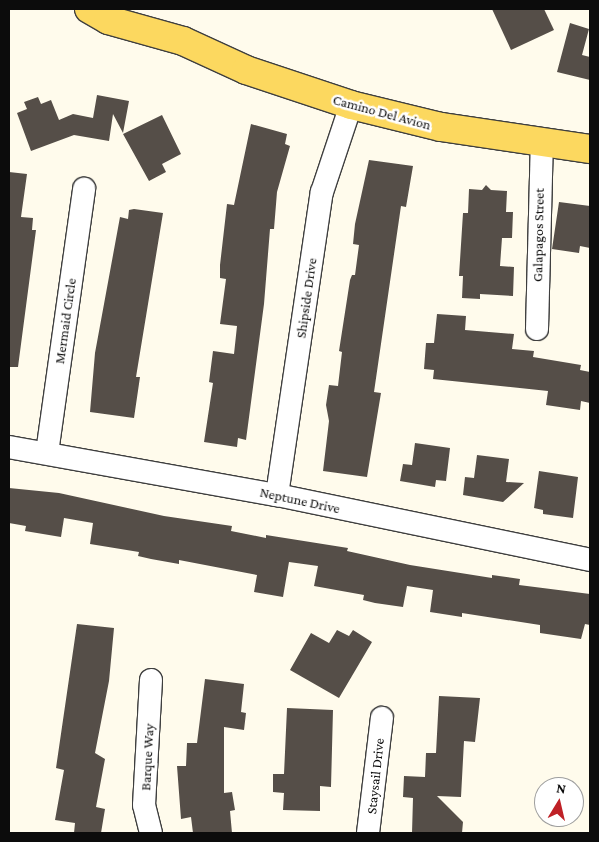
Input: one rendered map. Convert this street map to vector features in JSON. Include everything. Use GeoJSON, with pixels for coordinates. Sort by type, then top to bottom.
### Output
{"type":"FeatureCollection","features":[{"type":"Feature","properties":{"kind":"main road","name":"Camino Del Avion"},"geometry":{"type":"LineString","coordinates":[[88,9],[108,20],[184,42],[246,70],[351,105],[441,127],[590,149]]}},
{"type":"Feature","properties":{"kind":"main road","name":"Camino Del Avion"},"geometry":{"type":"LineString","coordinates":[[143,9],[184,42]]}},
{"type":"Feature","properties":{"kind":"street","name":"Shipside Drive"},"geometry":{"type":"LineString","coordinates":[[277,495],[322,192],[351,105]]}},
{"type":"Feature","properties":{"kind":"street","name":"Galapagos Street"},"geometry":{"type":"LineString","coordinates":[[536,329],[542,141]]}},
{"type":"Feature","properties":{"kind":"street","name":"Mermaid Circle"},"geometry":{"type":"LineString","coordinates":[[47,453],[84,189]]}},
{"type":"Feature","properties":{"kind":"street","name":"Neptune Drive"},"geometry":{"type":"LineString","coordinates":[[9,447],[277,495],[590,560]]}},
{"type":"Feature","properties":{"kind":"street","name":"Barque Way"},"geometry":{"type":"LineString","coordinates":[[151,680],[144,805],[151,833]]}},
{"type":"Feature","properties":{"kind":"street","name":"Staysail Drive"},"geometry":{"type":"LineString","coordinates":[[368,833],[382,718]]}},
{"type":"Feature","properties":{"kind":"building"},"geometry":{"type":"Polygon","coordinates":[[[492,9],[544,9],[554,30],[511,50],[492,9]]]}},
{"type":"Feature","properties":{"kind":"building"},"geometry":{"type":"Polygon","coordinates":[[[570,23],[589,29],[582,55],[590,57],[590,80],[557,72],[570,23]]]}},
{"type":"Feature","properties":{"kind":"building"},"geometry":{"type":"Polygon","coordinates":[[[97,95],[129,101],[123,133],[113,114],[109,141],[74,135],[31,151],[17,113],[27,109],[24,102],[38,97],[41,104],[51,100],[59,120],[73,114],[93,118],[97,95]]]}},
{"type":"Feature","properties":{"kind":"building"},"geometry":{"type":"Polygon","coordinates":[[[162,115],[181,154],[162,164],[166,172],[149,181],[123,134],[162,115]]]}},
{"type":"Feature","properties":{"kind":"building"},"geometry":{"type":"Polygon","coordinates":[[[251,124],[287,134],[285,144],[290,146],[277,192],[274,229],[270,229],[264,304],[246,440],[238,438],[237,447],[204,442],[213,383],[209,382],[213,351],[234,354],[237,326],[220,324],[226,279],[220,278],[220,265],[227,204],[234,205],[251,124]]]}},
{"type":"Feature","properties":{"kind":"building"},"geometry":{"type":"Polygon","coordinates":[[[369,160],[413,166],[406,207],[401,206],[374,392],[381,393],[367,477],[323,471],[329,421],[326,405],[329,385],[338,386],[342,352],[339,351],[350,280],[352,275],[355,275],[359,245],[353,244],[355,224],[369,160]]]}},
{"type":"Feature","properties":{"kind":"building"},"geometry":{"type":"Polygon","coordinates":[[[9,172],[27,174],[21,217],[33,218],[32,230],[36,230],[18,367],[9,367],[9,172]]]}},
{"type":"Feature","properties":{"kind":"building"},"geometry":{"type":"Polygon","coordinates":[[[486,185],[491,190],[507,191],[506,212],[513,212],[512,238],[502,238],[500,266],[514,267],[513,296],[480,294],[480,299],[462,298],[463,276],[459,276],[463,213],[468,213],[469,189],[482,190],[486,185]]]}},
{"type":"Feature","properties":{"kind":"building"},"geometry":{"type":"Polygon","coordinates":[[[559,202],[590,206],[590,248],[580,246],[579,253],[552,249],[559,202]]]}},
{"type":"Feature","properties":{"kind":"building"},"geometry":{"type":"Polygon","coordinates":[[[129,210],[163,213],[136,377],[140,377],[134,418],[90,412],[95,353],[120,217],[128,219],[129,210]]]}},
{"type":"Feature","properties":{"kind":"building"},"geometry":{"type":"Polygon","coordinates":[[[437,314],[466,316],[465,330],[514,334],[512,349],[534,351],[533,357],[581,365],[580,370],[590,372],[590,403],[581,401],[580,410],[546,405],[548,391],[433,379],[434,370],[424,369],[426,343],[434,343],[437,314]]]}},
{"type":"Feature","properties":{"kind":"building"},"geometry":{"type":"Polygon","coordinates":[[[415,443],[450,448],[446,481],[436,480],[435,487],[400,481],[403,464],[412,465],[415,443]]]}},
{"type":"Feature","properties":{"kind":"building"},"geometry":{"type":"Polygon","coordinates":[[[477,455],[509,459],[506,482],[524,483],[503,502],[463,495],[465,477],[474,478],[477,455]]]}},
{"type":"Feature","properties":{"kind":"building"},"geometry":{"type":"Polygon","coordinates":[[[539,471],[578,477],[573,518],[543,514],[543,510],[534,508],[539,471]]]}},
{"type":"Feature","properties":{"kind":"building"},"geometry":{"type":"Polygon","coordinates":[[[9,488],[59,493],[164,516],[232,526],[231,531],[266,538],[266,535],[348,548],[347,551],[410,565],[492,578],[492,575],[520,579],[519,585],[590,594],[590,625],[585,624],[581,639],[540,633],[540,625],[462,613],[462,617],[430,612],[433,590],[407,586],[403,607],[375,603],[363,600],[364,595],[314,586],[318,566],[289,562],[283,597],[254,592],[257,575],[179,560],[179,564],[151,559],[138,556],[139,552],[90,544],[93,523],[64,518],[61,537],[25,531],[26,526],[9,523],[9,488]]]}},
{"type":"Feature","properties":{"kind":"building"},"geometry":{"type":"Polygon","coordinates":[[[77,624],[114,628],[109,681],[95,753],[105,759],[96,807],[105,809],[101,833],[74,833],[75,823],[55,820],[64,770],[56,768],[77,624]]]}},
{"type":"Feature","properties":{"kind":"building"},"geometry":{"type":"Polygon","coordinates":[[[337,630],[349,636],[353,630],[372,642],[339,698],[290,670],[311,633],[329,643],[337,630]]]}},
{"type":"Feature","properties":{"kind":"building"},"geometry":{"type":"Polygon","coordinates":[[[205,679],[244,684],[241,712],[246,713],[244,730],[224,727],[224,793],[232,792],[235,810],[230,811],[232,833],[193,833],[191,817],[181,819],[177,766],[186,766],[187,743],[197,743],[205,679]]]}},
{"type":"Feature","properties":{"kind":"building"},"geometry":{"type":"Polygon","coordinates":[[[439,696],[480,698],[475,742],[464,741],[461,797],[437,796],[463,822],[462,833],[412,833],[413,798],[403,797],[404,776],[425,777],[426,753],[436,753],[439,696]]]}},
{"type":"Feature","properties":{"kind":"building"},"geometry":{"type":"Polygon","coordinates":[[[287,708],[333,710],[331,787],[320,786],[320,811],[283,810],[284,793],[273,792],[273,774],[284,774],[287,708]]]}}]}
